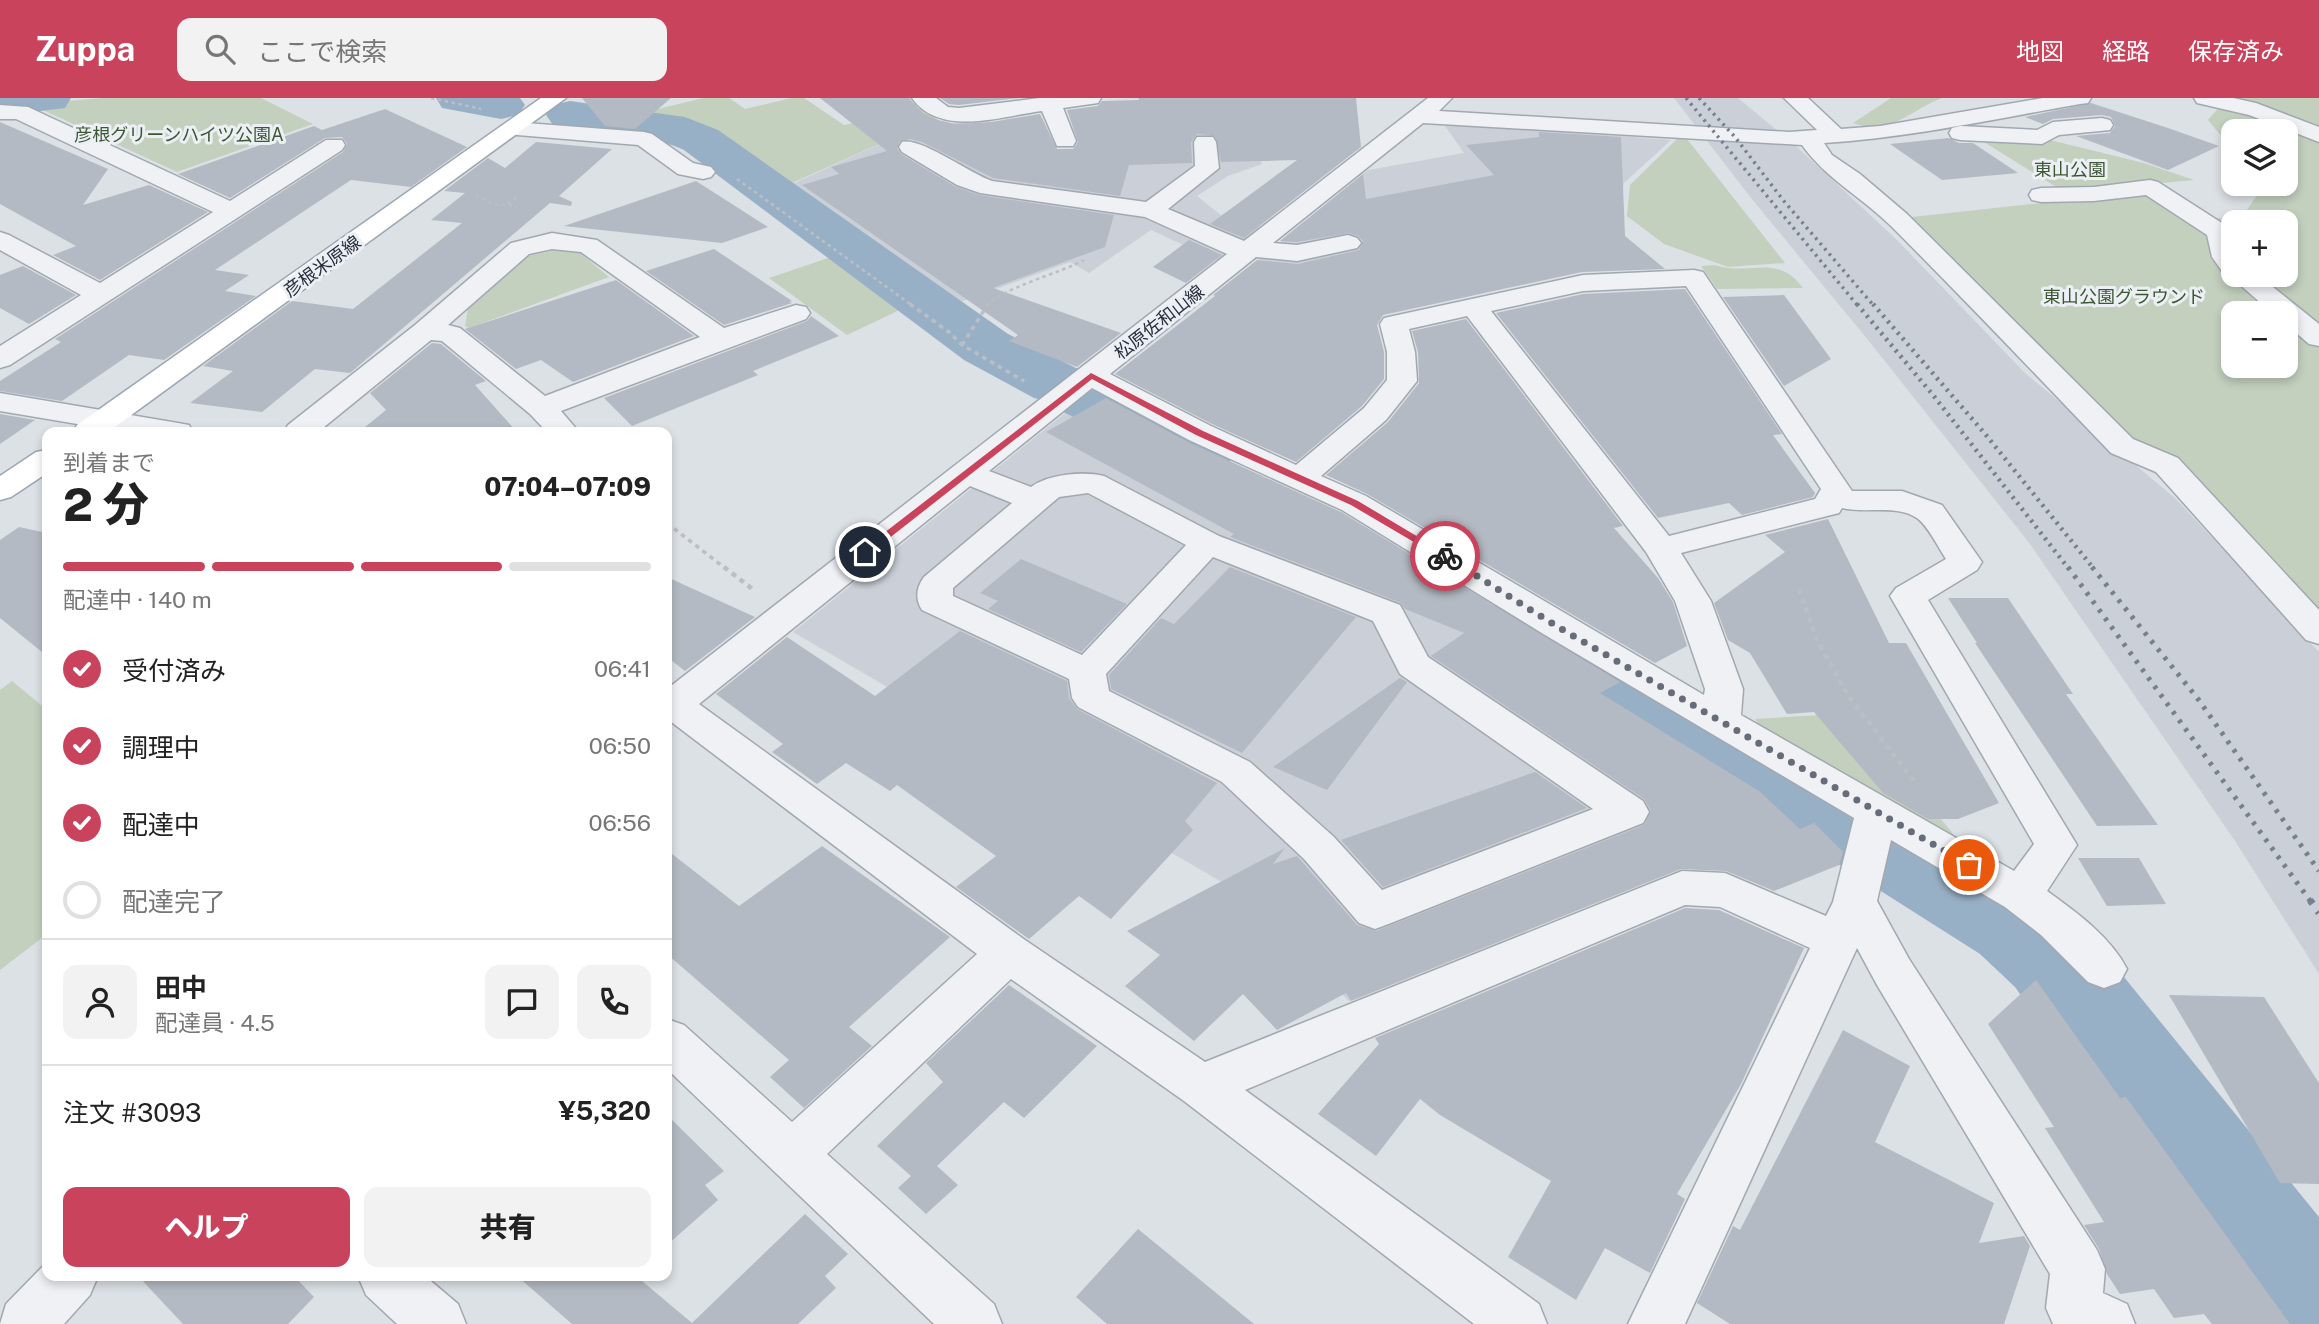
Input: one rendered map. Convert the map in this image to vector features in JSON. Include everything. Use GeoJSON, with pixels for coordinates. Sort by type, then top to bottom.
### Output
{"type":"FeatureCollection","features":[{"type":"Feature","properties":{"kind":"main road","name":"彦根米原線"},"geometry":{"type":"LineString","coordinates":[[97,427],[555,98]]}},
{"type":"Feature","properties":{"kind":"main road"},"geometry":{"type":"LineString","coordinates":[[0,490],[42,462]]}},
{"type":"Feature","properties":{"kind":"street"},"geometry":{"type":"LineString","coordinates":[[923,98],[942,113],[959,115],[1088,98]]}},
{"type":"Feature","properties":{"kind":"street"},"geometry":{"type":"LineString","coordinates":[[1795,98],[1838,138]]}},
{"type":"Feature","properties":{"kind":"street"},"geometry":{"type":"LineString","coordinates":[[1430,107],[1464,115],[1717,136],[1809,139],[1838,138],[1910,128],[2080,98]]}},
{"type":"Feature","properties":{"kind":"street"},"geometry":{"type":"LineString","coordinates":[[2205,98],[2256,110],[2319,135]]}},
{"type":"Feature","properties":{"kind":"street"},"geometry":{"type":"LineString","coordinates":[[1050,103],[1065,141]]}},
{"type":"Feature","properties":{"kind":"street","name":"松原佐和山線"},"geometry":{"type":"LineString","coordinates":[[672,705],[1430,107]]}},
{"type":"Feature","properties":{"kind":"street"},"geometry":{"type":"LineString","coordinates":[[0,112],[20,113],[231,211]]}},
{"type":"Feature","properties":{"kind":"street"},"geometry":{"type":"LineString","coordinates":[[2045,136],[2053,129],[2102,125]]}},
{"type":"Feature","properties":{"kind":"street"},"geometry":{"type":"LineString","coordinates":[[1910,128],[1944,133],[2045,136],[2094,149]]}},
{"type":"Feature","properties":{"kind":"street"},"geometry":{"type":"LineString","coordinates":[[513,129],[629,144],[644,139],[686,169],[703,172]]}},
{"type":"Feature","properties":{"kind":"street"},"geometry":{"type":"LineString","coordinates":[[1809,139],[1824,160],[1852,179],[1898,219],[2122,446],[2167,465],[2319,632]]}},
{"type":"Feature","properties":{"kind":"street"},"geometry":{"type":"LineString","coordinates":[[1151,209],[1207,168],[1205,142]]}},
{"type":"Feature","properties":{"kind":"street"},"geometry":{"type":"LineString","coordinates":[[0,359],[334,145]]}},
{"type":"Feature","properties":{"kind":"street"},"geometry":{"type":"LineString","coordinates":[[910,147],[965,180],[988,188],[1151,209],[1235,248],[1297,253],[1348,243]]}},
{"type":"Feature","properties":{"kind":"street"},"geometry":{"type":"LineString","coordinates":[[2041,195],[2094,194],[2150,187],[2219,232],[2221,240]]}},
{"type":"Feature","properties":{"kind":"street"},"geometry":{"type":"LineString","coordinates":[[1323,193],[1337,196],[1362,191]]}},
{"type":"Feature","properties":{"kind":"street"},"geometry":{"type":"LineString","coordinates":[[0,240],[101,295]]}},
{"type":"Feature","properties":{"kind":"street"},"geometry":{"type":"LineString","coordinates":[[305,427],[425,331],[520,248],[552,241],[588,245],[721,339]]}},
{"type":"Feature","properties":{"kind":"street"},"geometry":{"type":"LineString","coordinates":[[1300,478],[1375,414],[1402,381],[1401,352],[1394,324],[1583,283],[1694,278],[1837,489],[1827,506],[1661,548]]}},
{"type":"Feature","properties":{"kind":"street"},"geometry":{"type":"LineString","coordinates":[[2257,287],[2319,338]]}},
{"type":"Feature","properties":{"kind":"street"},"geometry":{"type":"LineString","coordinates":[[1474,307],[1661,548],[1693,601],[1724,689],[1721,720]]}},
{"type":"Feature","properties":{"kind":"street"},"geometry":{"type":"LineString","coordinates":[[541,408],[796,313]]}},
{"type":"Feature","properties":{"kind":"street"},"geometry":{"type":"LineString","coordinates":[[425,331],[450,334],[541,408],[559,427]]}},
{"type":"Feature","properties":{"kind":"street"},"geometry":{"type":"LineString","coordinates":[[1091,376],[1200,433],[1354,503],[1558,627],[1721,720],[1873,829],[2020,895],[2057,922],[2104,969]]}},
{"type":"Feature","properties":{"kind":"street"},"geometry":{"type":"LineString","coordinates":[[0,402],[97,427]]}},
{"type":"Feature","properties":{"kind":"street"},"geometry":{"type":"LineString","coordinates":[[965,473],[1035,499]]}},
{"type":"Feature","properties":{"kind":"street"},"geometry":{"type":"LineString","coordinates":[[1093,483],[1207,543],[1387,613],[1413,665],[1628,812],[1374,911],[1319,849],[1236,772],[1091,698],[1087,672],[935,602],[936,585],[1035,499],[1050,488],[1093,483]]}},
{"type":"Feature","properties":{"kind":"street"},"geometry":{"type":"LineString","coordinates":[[1833,496],[1857,502],[1902,501],[1930,512],[1965,562],[1908,596],[2056,845],[2020,895]]}},
{"type":"Feature","properties":{"kind":"street"},"geometry":{"type":"LineString","coordinates":[[1087,672],[1207,543]]}},
{"type":"Feature","properties":{"kind":"street"},"geometry":{"type":"LineString","coordinates":[[672,708],[1009,953],[1433,1246],[1519,1324]]}},
{"type":"Feature","properties":{"kind":"street"},"geometry":{"type":"LineString","coordinates":[[1656,1324],[1847,921],[1873,829]]}},
{"type":"Feature","properties":{"kind":"street"},"geometry":{"type":"LineString","coordinates":[[1201,1086],[1682,888],[1725,890],[1847,921],[1893,972],[2078,1269],[2083,1319]]}},
{"type":"Feature","properties":{"kind":"street"},"geometry":{"type":"LineString","coordinates":[[790,1156],[1009,953]]}},
{"type":"Feature","properties":{"kind":"street"},"geometry":{"type":"LineString","coordinates":[[672,1044],[790,1156],[967,1304]]}},
{"type":"Feature","properties":{"kind":"street"},"geometry":{"type":"LineString","coordinates":[[26,1324],[66,1281]]}},
{"type":"Feature","properties":{"kind":"street"},"geometry":{"type":"LineString","coordinates":[[391,1281],[438,1324]]}},
{"type":"Feature","properties":{"kind":"path"},"geometry":{"type":"LineString","coordinates":[[431,98],[490,111]]}},
{"type":"Feature","properties":{"kind":"path"},"geometry":{"type":"LineString","coordinates":[[703,172],[723,172],[736,178],[964,343],[1058,401]]}},
{"type":"Feature","properties":{"kind":"path"},"geometry":{"type":"LineString","coordinates":[[474,193],[478,198],[492,204],[517,206]]}},
{"type":"Feature","properties":{"kind":"path"},"geometry":{"type":"LineString","coordinates":[[508,205],[518,196]]}},
{"type":"Feature","properties":{"kind":"path"},"geometry":{"type":"LineString","coordinates":[[964,343],[990,301],[997,296],[1066,270],[1084,260]]}},
{"type":"Feature","properties":{"kind":"path"},"geometry":{"type":"LineString","coordinates":[[672,527],[786,615]]}},
{"type":"Feature","properties":{"kind":"path"},"geometry":{"type":"LineString","coordinates":[[1799,589],[1817,640],[1847,694],[1926,795]]}},
{"type":"Feature","properties":{"kind":"shaded area"},"geometry":{"type":"Polygon","coordinates":[[[1674,98],[1738,98],[1796,146],[1897,240],[2025,373],[2175,498],[2319,652],[2319,974],[2235,841],[2030,544],[1751,198],[1674,98]]]}},
{"type":"Feature","properties":{"kind":"shaded area"},"geometry":{"type":"Polygon","coordinates":[[[1244,116],[1262,164],[1228,176],[1197,196],[1222,216],[1263,228],[1218,261],[1151,230],[1089,273],[1070,262],[952,305],[788,186],[873,147],[963,120],[1023,159],[1135,164],[1127,119],[1244,116]]]}},
{"type":"Feature","properties":{"kind":"shaded area"},"geometry":{"type":"Polygon","coordinates":[[[1464,124],[1671,140],[1624,183],[1620,203],[1264,271],[1249,268],[1368,170],[1464,153],[1445,126],[1464,124]]]}},
{"type":"Feature","properties":{"kind":"shaded area"},"geometry":{"type":"Polygon","coordinates":[[[1080,401],[1339,528],[1813,813],[1349,1001],[1232,888],[793,632],[1080,401]]]}},
{"type":"Feature","properties":{"kind":"green space","name":"彦根グリーンハイツ公園A"},"geometry":{"type":"Polygon","coordinates":[[[103,98],[261,98],[313,124],[177,172],[30,104],[103,98]]]}},
{"type":"Feature","properties":{"kind":"green space"},"geometry":{"type":"Polygon","coordinates":[[[703,98],[729,98],[745,109],[791,98],[804,98],[844,125],[923,108],[944,125],[872,147],[781,188],[703,132],[617,119],[703,98]]]}},
{"type":"Feature","properties":{"kind":"green space"},"geometry":{"type":"Polygon","coordinates":[[[1891,98],[1942,98],[1889,124],[1878,127],[1853,123],[1891,98]]]}},
{"type":"Feature","properties":{"kind":"green space"},"geometry":{"type":"Polygon","coordinates":[[[2227,98],[2319,98],[2319,334],[2298,317],[2298,301],[2279,301],[2262,287],[2298,287],[2298,210],[2247,210],[2257,196],[2298,196],[2298,119],[2221,119],[2221,136],[2208,120],[2227,98]]]}},
{"type":"Feature","properties":{"kind":"green space","name":"東山公園"},"geometry":{"type":"Polygon","coordinates":[[[1976,137],[2054,141],[2144,163],[2194,180],[2064,192],[1976,137]]]}},
{"type":"Feature","properties":{"kind":"green space"},"geometry":{"type":"Polygon","coordinates":[[[1677,139],[1687,139],[1785,263],[1728,267],[1664,244],[1627,216],[1630,185],[1677,139]]]}},
{"type":"Feature","properties":{"kind":"green space","name":"東山公園グラウンド"},"geometry":{"type":"Polygon","coordinates":[[[2153,191],[2213,235],[2221,251],[2221,287],[2248,287],[2267,301],[2221,301],[2221,378],[2298,378],[2298,326],[2319,344],[2319,620],[2127,444],[1903,218],[2153,191]]]}},
{"type":"Feature","properties":{"kind":"green space"},"geometry":{"type":"Polygon","coordinates":[[[2221,218],[2221,228],[2209,219],[2221,218]]]}},
{"type":"Feature","properties":{"kind":"green space"},"geometry":{"type":"Polygon","coordinates":[[[556,250],[579,252],[609,277],[469,328],[465,326],[468,309],[528,256],[556,250]]]}},
{"type":"Feature","properties":{"kind":"green space"},"geometry":{"type":"Polygon","coordinates":[[[834,256],[906,307],[847,335],[769,278],[834,256]]]}},
{"type":"Feature","properties":{"kind":"green space"},"geometry":{"type":"Polygon","coordinates":[[[1701,266],[1739,269],[1773,268],[1793,277],[1803,288],[1717,289],[1701,266]]]}},
{"type":"Feature","properties":{"kind":"green space"},"geometry":{"type":"Polygon","coordinates":[[[12,681],[42,706],[42,938],[0,970],[0,690],[12,681]]]}},
{"type":"Feature","properties":{"kind":"green space"},"geometry":{"type":"Polygon","coordinates":[[[1855,713],[1967,851],[1764,733],[1755,719],[1855,713]]]}},
{"type":"Feature","properties":{"kind":"building"},"geometry":{"type":"Polygon","coordinates":[[[582,98],[671,98],[635,129],[605,126],[582,98]]]}},
{"type":"Feature","properties":{"kind":"building"},"geometry":{"type":"Polygon","coordinates":[[[820,98],[909,98],[923,113],[955,124],[991,122],[1040,114],[1057,149],[1073,149],[1078,142],[1067,110],[1098,106],[1102,101],[1139,100],[1138,98],[1356,98],[1361,147],[1244,238],[1210,224],[1297,160],[1221,162],[1215,136],[1197,134],[1191,142],[1192,163],[1129,165],[1120,196],[993,178],[922,142],[910,139],[900,141],[897,148],[901,154],[956,187],[979,195],[1114,215],[1105,247],[993,288],[1121,333],[1077,367],[1009,341],[1018,335],[802,185],[839,174],[831,167],[887,151],[820,98]]]}},
{"type":"Feature","properties":{"kind":"building"},"geometry":{"type":"Polygon","coordinates":[[[940,98],[1019,98],[959,105],[949,104],[940,98]]]}},
{"type":"Feature","properties":{"kind":"building"},"geometry":{"type":"Polygon","coordinates":[[[2091,103],[2219,146],[2168,170],[2076,136],[2110,133],[2115,126],[2111,117],[2102,115],[2053,119],[2043,124],[2025,117],[2091,103]]]}},
{"type":"Feature","properties":{"kind":"building"},"geometry":{"type":"Polygon","coordinates":[[[385,109],[467,147],[411,187],[351,180],[215,270],[249,275],[225,291],[256,296],[164,360],[129,355],[62,401],[0,391],[0,381],[61,342],[55,339],[343,152],[347,144],[342,137],[325,138],[230,198],[178,174],[314,126],[322,130],[385,109]]]}},
{"type":"Feature","properties":{"kind":"building"},"geometry":{"type":"Polygon","coordinates":[[[0,122],[108,169],[83,205],[149,185],[208,212],[100,280],[53,255],[76,246],[0,204],[0,122]]]}},
{"type":"Feature","properties":{"kind":"building"},"geometry":{"type":"Polygon","coordinates":[[[1539,132],[1621,137],[1625,236],[1665,269],[1582,272],[1383,315],[1377,325],[1384,352],[1384,379],[1362,406],[1296,462],[1212,424],[1115,374],[1257,260],[1298,264],[1359,250],[1363,241],[1349,233],[1297,242],[1280,241],[1363,174],[1366,199],[1494,175],[1466,145],[1539,137],[1539,132]]]}},
{"type":"Feature","properties":{"kind":"building"},"geometry":{"type":"Polygon","coordinates":[[[1949,138],[1959,143],[1973,143],[2018,173],[1942,180],[1890,144],[1949,138]]]}},
{"type":"Feature","properties":{"kind":"building"},"geometry":{"type":"Polygon","coordinates":[[[536,142],[612,149],[559,196],[572,202],[571,206],[550,203],[350,373],[315,369],[262,412],[190,403],[233,371],[203,366],[292,301],[353,309],[462,223],[431,220],[465,193],[444,191],[488,158],[505,168],[536,142]]]}},
{"type":"Feature","properties":{"kind":"building"},"geometry":{"type":"Polygon","coordinates":[[[696,181],[768,227],[722,243],[564,226],[696,181]]]}},
{"type":"Feature","properties":{"kind":"building"},"geometry":{"type":"Polygon","coordinates":[[[1189,240],[1222,255],[1186,283],[1153,267],[1189,240]]]}},
{"type":"Feature","properties":{"kind":"building"},"geometry":{"type":"Polygon","coordinates":[[[714,249],[792,303],[724,325],[646,271],[714,249]]]}},
{"type":"Feature","properties":{"kind":"building"},"geometry":{"type":"Polygon","coordinates":[[[23,266],[76,295],[29,324],[0,308],[0,275],[23,266]]]}},
{"type":"Feature","properties":{"kind":"building"},"geometry":{"type":"Polygon","coordinates":[[[616,280],[694,336],[573,382],[541,360],[516,369],[465,329],[616,280]]]}},
{"type":"Feature","properties":{"kind":"building"},"geometry":{"type":"Polygon","coordinates":[[[1685,289],[1782,434],[1773,435],[1815,493],[1813,497],[1742,515],[1729,503],[1658,518],[1496,313],[1583,294],[1685,289]]]}},
{"type":"Feature","properties":{"kind":"building"},"geometry":{"type":"Polygon","coordinates":[[[1784,295],[1831,359],[1784,386],[1723,297],[1784,295]]]}},
{"type":"Feature","properties":{"kind":"building"},"geometry":{"type":"Polygon","coordinates":[[[811,316],[839,336],[753,371],[758,375],[632,426],[604,398],[807,321],[811,316]]]}},
{"type":"Feature","properties":{"kind":"building"},"geometry":{"type":"Polygon","coordinates":[[[1466,319],[1623,526],[1614,528],[1658,578],[1673,602],[1687,646],[1655,663],[1367,494],[1326,475],[1388,422],[1419,383],[1418,352],[1412,331],[1466,319]]]}},
{"type":"Feature","properties":{"kind":"building"},"geometry":{"type":"Polygon","coordinates":[[[432,343],[441,344],[486,381],[475,385],[513,427],[365,427],[386,410],[370,393],[432,343]]]}},
{"type":"Feature","properties":{"kind":"building"},"geometry":{"type":"Polygon","coordinates":[[[1106,398],[1188,442],[1341,512],[1620,682],[1600,693],[1759,791],[1800,829],[1814,823],[1843,852],[1839,865],[1774,891],[1726,871],[1681,869],[1351,1001],[1346,993],[1277,1030],[1243,994],[1194,1041],[1125,986],[1160,955],[1127,931],[1285,848],[1273,864],[1297,856],[1357,925],[1376,931],[1644,825],[1651,811],[1644,799],[1431,656],[1464,633],[1405,609],[1401,603],[1230,537],[1234,534],[1046,432],[1106,398]]]}},
{"type":"Feature","properties":{"kind":"building"},"geometry":{"type":"Polygon","coordinates":[[[0,414],[35,420],[0,444],[0,414]]]}},
{"type":"Feature","properties":{"kind":"building"},"geometry":{"type":"Polygon","coordinates":[[[1828,519],[1889,643],[1906,643],[1999,803],[1958,819],[1928,819],[1883,793],[1814,712],[1787,714],[1750,653],[1728,640],[1714,603],[1785,552],[1765,535],[1828,519]]]}},
{"type":"Feature","properties":{"kind":"building"},"geometry":{"type":"Polygon","coordinates":[[[19,527],[42,532],[42,652],[0,618],[0,540],[19,527]]]}},
{"type":"Feature","properties":{"kind":"building"},"geometry":{"type":"Polygon","coordinates":[[[1021,559],[1127,604],[1081,652],[988,609],[998,601],[980,593],[1021,559]]]}},
{"type":"Feature","properties":{"kind":"building"},"geometry":{"type":"Polygon","coordinates":[[[1230,567],[1356,617],[1242,753],[1111,689],[1109,675],[1161,618],[1174,624],[1230,567]]]}},
{"type":"Feature","properties":{"kind":"building"},"geometry":{"type":"Polygon","coordinates":[[[672,579],[755,617],[685,671],[672,661],[672,579]]]}},
{"type":"Feature","properties":{"kind":"building"},"geometry":{"type":"Polygon","coordinates":[[[1948,598],[2008,598],[2073,694],[2066,694],[2158,825],[2097,826],[1948,598]]]}},
{"type":"Feature","properties":{"kind":"building"},"geometry":{"type":"Polygon","coordinates":[[[960,631],[1067,681],[1069,698],[1077,709],[1217,783],[1185,821],[1193,830],[1111,919],[1079,896],[1029,939],[956,887],[996,856],[897,785],[890,791],[846,763],[817,784],[772,752],[783,744],[716,694],[787,637],[875,696],[960,631]]]}},
{"type":"Feature","properties":{"kind":"building"},"geometry":{"type":"Polygon","coordinates":[[[1400,678],[1407,682],[1327,790],[1273,767],[1400,678]]]}},
{"type":"Feature","properties":{"kind":"building"},"geometry":{"type":"Polygon","coordinates":[[[1535,772],[1587,808],[1383,887],[1341,840],[1535,772]]]}},
{"type":"Feature","properties":{"kind":"building"},"geometry":{"type":"Polygon","coordinates":[[[822,846],[950,937],[849,1027],[872,1046],[804,1108],[770,1077],[789,1060],[672,958],[672,854],[739,906],[822,846]]]}},
{"type":"Feature","properties":{"kind":"building"},"geometry":{"type":"Polygon","coordinates":[[[2078,858],[2139,858],[2166,904],[2107,906],[2078,858]]]}},
{"type":"Feature","properties":{"kind":"building"},"geometry":{"type":"Polygon","coordinates":[[[1685,908],[1719,910],[1804,948],[1741,1084],[1677,1194],[1685,1199],[1650,1273],[1605,1248],[1576,1300],[1508,1257],[1551,1181],[1440,1115],[1420,1099],[1376,1156],[1318,1114],[1379,1044],[1375,1038],[1685,908]]]}},
{"type":"Feature","properties":{"kind":"building"},"geometry":{"type":"Polygon","coordinates":[[[2036,980],[2120,1098],[2126,1097],[2290,1324],[2212,1324],[2204,1314],[2174,1318],[2154,1289],[2120,1294],[2107,1274],[2099,1249],[2084,1225],[2104,1222],[2045,1128],[2054,1127],[1988,1024],[2036,980]]]}},
{"type":"Feature","properties":{"kind":"building"},"geometry":{"type":"Polygon","coordinates":[[[1009,985],[1097,1046],[1024,1118],[1004,1102],[937,1166],[958,1185],[926,1214],[898,1188],[911,1176],[877,1146],[943,1082],[926,1063],[1009,985]]]}},
{"type":"Feature","properties":{"kind":"building"},"geometry":{"type":"Polygon","coordinates":[[[2169,995],[2264,997],[2319,1083],[2319,1184],[2280,1183],[2169,995]]]}},
{"type":"Feature","properties":{"kind":"building"},"geometry":{"type":"Polygon","coordinates":[[[1843,1030],[1910,1066],[1875,1142],[1994,1203],[1979,1243],[2024,1236],[2030,1246],[2004,1324],[1730,1324],[1697,1303],[1733,1226],[1740,1230],[1843,1030]]]}},
{"type":"Feature","properties":{"kind":"building"},"geometry":{"type":"Polygon","coordinates":[[[672,1120],[724,1171],[705,1185],[718,1200],[672,1241],[672,1120]]]}},
{"type":"Feature","properties":{"kind":"building"},"geometry":{"type":"Polygon","coordinates":[[[805,1214],[848,1254],[825,1276],[836,1288],[798,1324],[572,1324],[523,1281],[642,1281],[692,1323],[805,1214]]]}},
{"type":"Feature","properties":{"kind":"building"},"geometry":{"type":"Polygon","coordinates":[[[1138,1229],[1254,1324],[1107,1324],[1076,1297],[1138,1229]]]}},
{"type":"Feature","properties":{"kind":"building"},"geometry":{"type":"Polygon","coordinates":[[[143,1281],[299,1281],[314,1297],[288,1324],[183,1324],[143,1281]]]}},
{"type":"Feature","properties":{"kind":"waterway"},"geometry":{"type":"LineString","coordinates":[[0,102],[48,98]]}},
{"type":"Feature","properties":{"kind":"waterway"},"geometry":{"type":"LineString","coordinates":[[459,98],[501,105]]}},
{"type":"Feature","properties":{"kind":"waterway"},"geometry":{"type":"LineString","coordinates":[[570,115],[685,132],[701,140],[986,347],[1057,384]]}},
{"type":"Feature","properties":{"kind":"waterway"},"geometry":{"type":"LineString","coordinates":[[1082,396],[1202,453]]}},
{"type":"Feature","properties":{"kind":"waterway"},"geometry":{"type":"LineString","coordinates":[[1518,625],[2014,926],[2050,958],[2319,1312]]}},
{"type":"Feature","properties":{"kind":"railway"},"geometry":{"type":"LineString","coordinates":[[1686,98],[1858,306]]}},
{"type":"Feature","properties":{"kind":"railway"},"geometry":{"type":"LineString","coordinates":[[1699,98],[1735,137],[1783,200],[1874,306]]}},
{"type":"Feature","properties":{"kind":"railway"},"geometry":{"type":"LineString","coordinates":[[1857,304],[1933,395],[2069,569]]}},
{"type":"Feature","properties":{"kind":"railway"},"geometry":{"type":"LineString","coordinates":[[1873,304],[1986,435],[2094,569]]}},
{"type":"Feature","properties":{"kind":"railway"},"geometry":{"type":"LineString","coordinates":[[2068,567],[2311,902]]}},
{"type":"Feature","properties":{"kind":"railway"},"geometry":{"type":"LineString","coordinates":[[2092,567],[2198,699],[2319,871]]}},
{"type":"Feature","properties":{"kind":"railway"},"geometry":{"type":"LineString","coordinates":[[2310,900],[2319,913]]}},
{"type":"Feature","properties":{"kind":"way so far"},"geometry":{"type":"LineString","coordinates":[[1445,556],[1558,627],[1969,865]]}},
{"type":"Feature","properties":{"kind":"route"},"geometry":{"type":"LineString","coordinates":[[865,552],[1091,376],[1200,433],[1354,503],[1445,556]]}}]}
